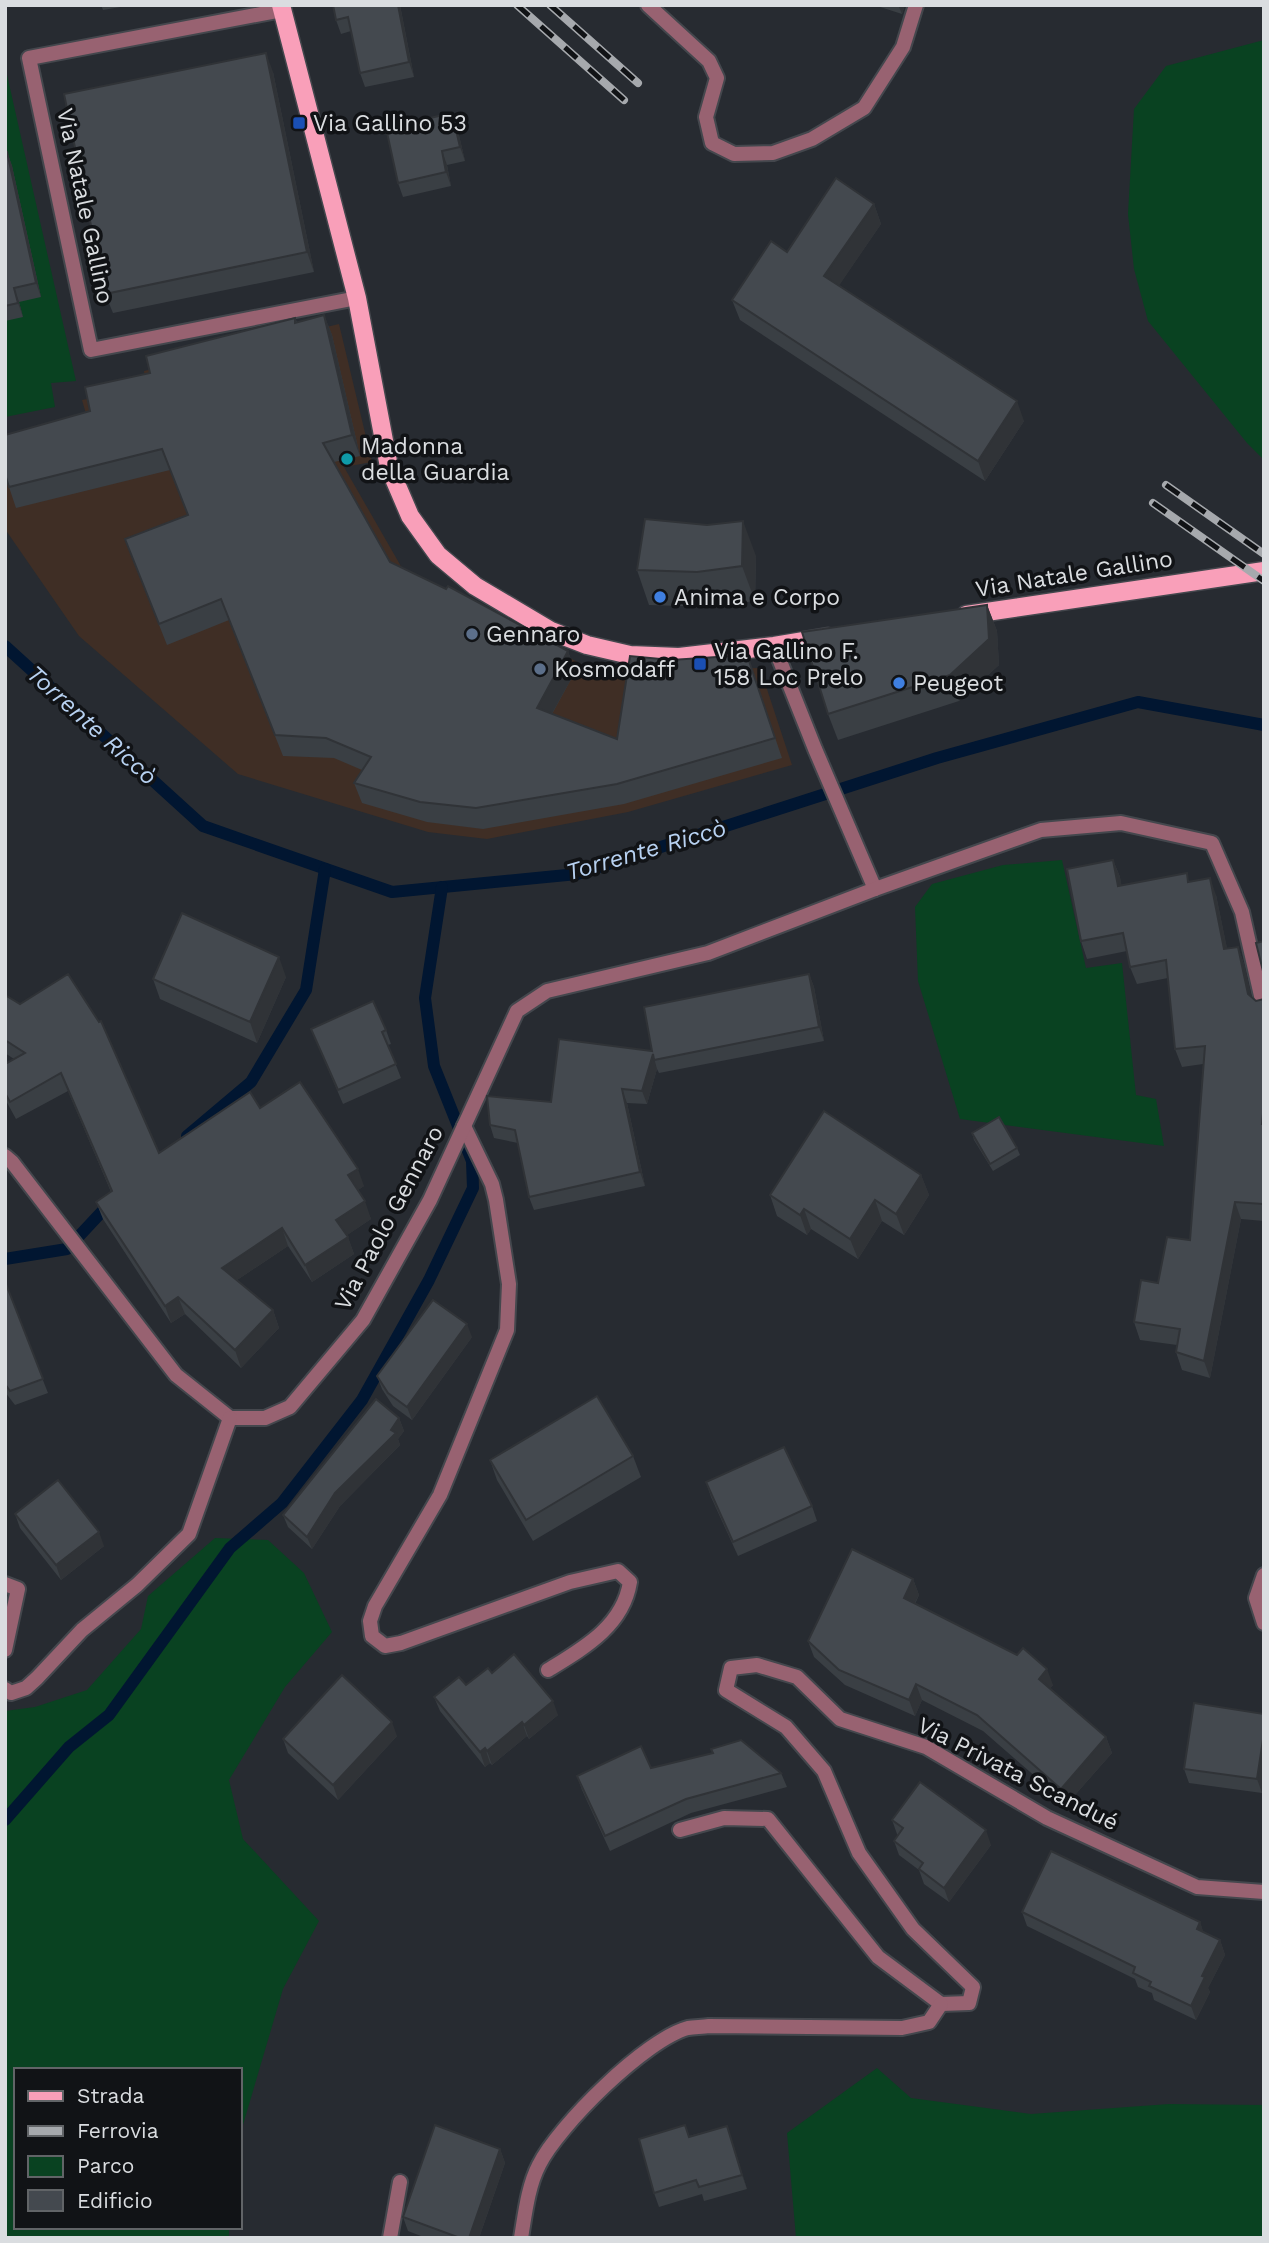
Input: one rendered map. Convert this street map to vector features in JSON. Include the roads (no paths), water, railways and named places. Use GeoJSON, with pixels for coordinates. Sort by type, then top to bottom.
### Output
{"type":"FeatureCollection","features":[{"type":"Feature","properties":{"kind":"main road","name":"Via Natale Gallino"},"geometry":{"type":"LineString","coordinates":[[281,8],[357,298],[390,467],[410,516],[438,555],[475,586],[551,631],[587,645],[630,655],[679,657],[774,646],[848,633]]}},
{"type":"Feature","properties":{"kind":"main road","name":"Via Natale Gallino"},"geometry":{"type":"LineString","coordinates":[[944,619],[1264,571]]}},
{"type":"Feature","properties":{"kind":"street"},"geometry":{"type":"LineString","coordinates":[[648,5],[709,61],[717,78],[706,117],[712,143],[734,154],[747,154],[773,153],[812,139],[864,108],[903,47],[916,5]]}},
{"type":"Feature","properties":{"kind":"street","name":"Via Natale Gallino"},"geometry":{"type":"LineString","coordinates":[[281,8],[29,58],[91,350],[357,298]]}},
{"type":"Feature","properties":{"kind":"street"},"geometry":{"type":"LineString","coordinates":[[774,646],[875,889]]}},
{"type":"Feature","properties":{"kind":"street","name":"Via Paolo Gennaro"},"geometry":{"type":"LineString","coordinates":[[230,1418],[265,1418],[290,1407],[363,1320],[430,1200],[517,1011],[547,990],[708,953],[875,889],[1041,830],[1121,823],[1212,843],[1242,912],[1264,1009]]}},
{"type":"Feature","properties":{"kind":"street"},"geometry":{"type":"LineString","coordinates":[[464,1126],[492,1184],[496,1200],[509,1284],[507,1330],[440,1495],[374,1606],[370,1621],[372,1636],[385,1646],[401,1643],[570,1582],[618,1571],[629,1582],[627,1598],[620,1612],[592,1642],[548,1670]]}},
{"type":"Feature","properties":{"kind":"street"},"geometry":{"type":"LineString","coordinates":[[5,1157],[12,1162],[176,1375],[230,1418],[189,1534],[136,1585],[82,1630],[26,1688],[11,1693],[5,1689]]}},
{"type":"Feature","properties":{"kind":"street"},"geometry":{"type":"LineString","coordinates":[[1264,1575],[1256,1598],[1264,1623]]}},
{"type":"Feature","properties":{"kind":"street"},"geometry":{"type":"LineString","coordinates":[[5,1584],[18,1589],[5,1650]]}},
{"type":"Feature","properties":{"kind":"street","name":"Via Privata Scandué"},"geometry":{"type":"LineString","coordinates":[[941,2004],[970,2003],[973,1987],[912,1929],[859,1853],[824,1771],[786,1727],[726,1690],[730,1668],[757,1665],[797,1677],[840,1719],[926,1747],[1047,1818],[1197,1887],[1264,1892]]}},
{"type":"Feature","properties":{"kind":"street"},"geometry":{"type":"LineString","coordinates":[[521,2238],[537,2168],[550,2144],[580,2108],[656,2043],[687,2029],[709,2026],[902,2028],[929,2022],[941,2004],[877,1957],[768,1819],[724,1818],[680,1830]]}},
{"type":"Feature","properties":{"kind":"street"},"geometry":{"type":"LineString","coordinates":[[390,2238],[400,2182]]}},
{"type":"Feature","properties":{"kind":"waterway","name":"Torrente Riccò"},"geometry":{"type":"LineString","coordinates":[[5,646],[203,826],[392,892],[577,874],[937,758],[1138,702],[1264,725]]}},
{"type":"Feature","properties":{"kind":"waterway"},"geometry":{"type":"LineString","coordinates":[[187,1136],[251,1082],[306,990],[325,869]]}},
{"type":"Feature","properties":{"kind":"waterway"},"geometry":{"type":"LineString","coordinates":[[5,1820],[69,1747],[109,1715],[230,1548],[282,1503],[362,1400],[429,1280],[473,1188],[472,1161],[434,1066],[425,998],[442,887]]}},
{"type":"Feature","properties":{"kind":"waterway"},"geometry":{"type":"LineString","coordinates":[[5,1259],[67,1249],[110,1203]]}},
{"type":"Feature","properties":{"kind":"railway"},"geometry":{"type":"LineString","coordinates":[[517,5],[624,100]]}},
{"type":"Feature","properties":{"kind":"railway"},"geometry":{"type":"LineString","coordinates":[[550,5],[638,83]]}},
{"type":"Feature","properties":{"kind":"railway"},"geometry":{"type":"LineString","coordinates":[[1166,485],[1264,554]]}},
{"type":"Feature","properties":{"kind":"railway"},"geometry":{"type":"LineString","coordinates":[[1153,503],[1264,581]]}},
{"type":"Feature","properties":{"kind":"place","name":"Via Gallino 53"},"geometry":{"type":"Point","coordinates":[299,123]}},
{"type":"Feature","properties":{"kind":"place","name":"Madonna della Guardia"},"geometry":{"type":"Point","coordinates":[347,459]}},
{"type":"Feature","properties":{"kind":"place","name":"Anima e Corpo"},"geometry":{"type":"Point","coordinates":[660,597]}},
{"type":"Feature","properties":{"kind":"place","name":"Gennaro"},"geometry":{"type":"Point","coordinates":[472,634]}},
{"type":"Feature","properties":{"kind":"place","name":"Via Gallino F. 158 Loc Prelo"},"geometry":{"type":"Point","coordinates":[700,664]}},
{"type":"Feature","properties":{"kind":"place","name":"Kosmodaff"},"geometry":{"type":"Point","coordinates":[540,669]}},
{"type":"Feature","properties":{"kind":"place","name":"Peugeot"},"geometry":{"type":"Point","coordinates":[899,683]}}]}
